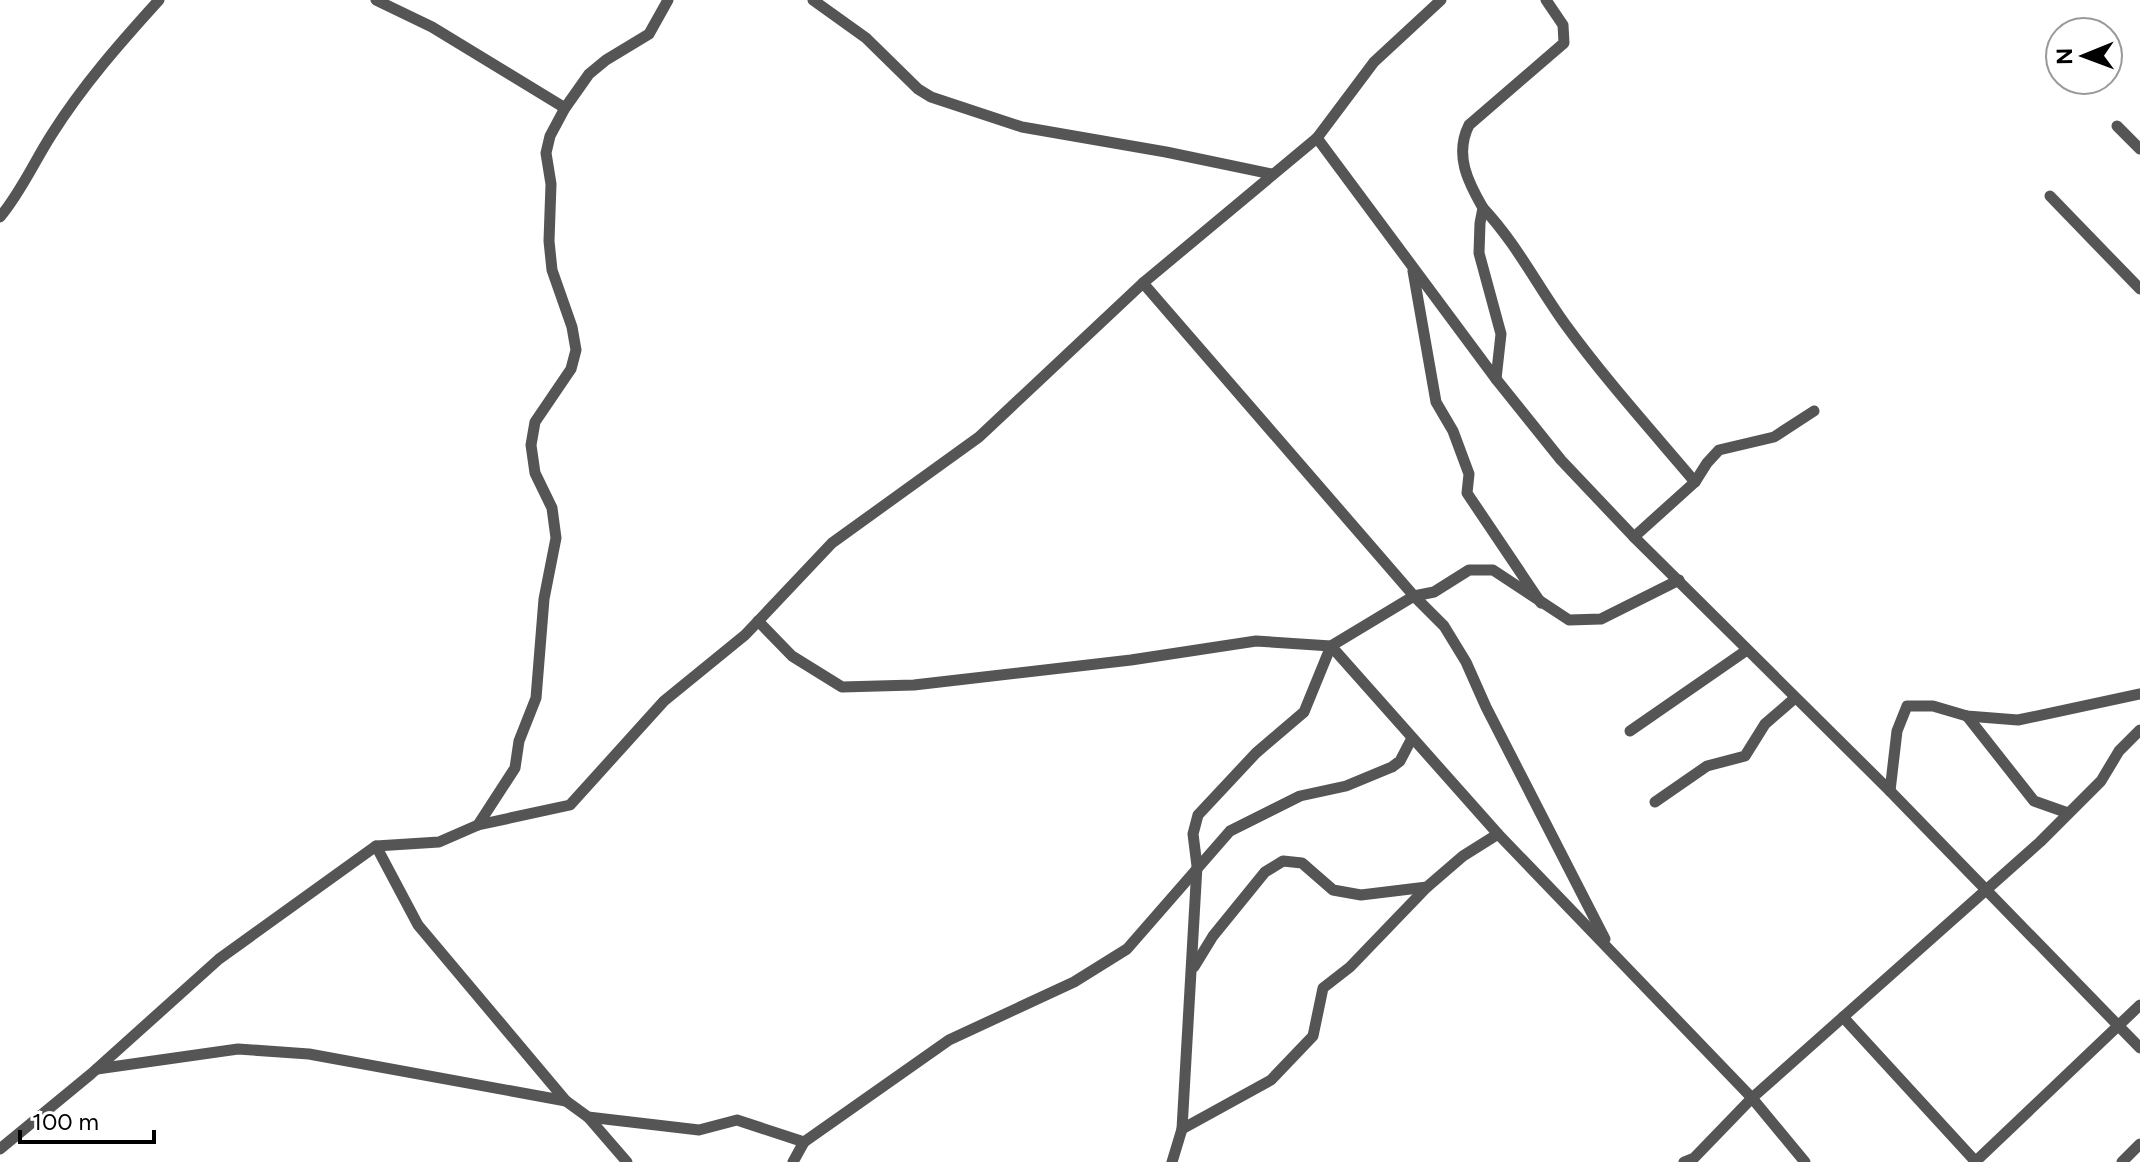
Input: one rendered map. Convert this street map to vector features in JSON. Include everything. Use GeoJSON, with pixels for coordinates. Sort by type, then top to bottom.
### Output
{"type":"FeatureCollection","features":[{"type":"Feature","properties":{"kind":"street"},"geometry":{"type":"LineString","coordinates":[[0,217],[95,71],[159,0]]}},
{"type":"Feature","properties":{"kind":"street"},"geometry":{"type":"LineString","coordinates":[[376,0],[432,27],[565,108]]}},
{"type":"Feature","properties":{"kind":"street"},"geometry":{"type":"LineString","coordinates":[[478,825],[515,768],[519,741],[536,698],[538,642],[556,538],[552,508],[535,473],[531,445],[535,422],[571,369],[576,350],[572,327],[552,270],[549,241],[551,184],[546,153],[550,136],[565,108],[589,74],[649,34],[668,0]]}},
{"type":"Feature","properties":{"kind":"street"},"geometry":{"type":"LineString","coordinates":[[813,0],[866,38],[918,89],[931,97],[1022,127],[1272,174]]}},
{"type":"Feature","properties":{"kind":"street"},"geometry":{"type":"LineString","coordinates":[[0,1149],[97,1069],[219,959],[376,846],[439,842],[478,825],[570,805],[664,701],[722,655],[832,543],[979,437],[1143,283],[1317,138],[1374,62],[1441,0]]}},
{"type":"Feature","properties":{"kind":"street"},"geometry":{"type":"LineString","coordinates":[[1546,0],[1563,25],[1564,43],[1469,125],[1461,140],[1467,180],[1483,208],[1506,233],[1566,324],[1695,482]]}},
{"type":"Feature","properties":{"kind":"street"},"geometry":{"type":"LineString","coordinates":[[2117,126],[2140,149]]}},
{"type":"Feature","properties":{"kind":"street"},"geometry":{"type":"LineString","coordinates":[[1317,138],[1496,379],[1561,460],[2140,1048]]}},
{"type":"Feature","properties":{"kind":"street"},"geometry":{"type":"LineString","coordinates":[[2050,196],[2140,289]]}},
{"type":"Feature","properties":{"kind":"street"},"geometry":{"type":"LineString","coordinates":[[1483,208],[1479,253],[1501,334],[1496,379]]}},
{"type":"Feature","properties":{"kind":"street"},"geometry":{"type":"LineString","coordinates":[[1412,266],[1436,402],[1453,431],[1469,474],[1467,493],[1541,603]]}},
{"type":"Feature","properties":{"kind":"street"},"geometry":{"type":"LineString","coordinates":[[1143,283],[1414,596],[1444,626],[1466,662],[1611,952]]}},
{"type":"Feature","properties":{"kind":"street"},"geometry":{"type":"LineString","coordinates":[[1634,537],[1695,482],[1719,450],[1774,437],[1814,411]]}},
{"type":"Feature","properties":{"kind":"street"},"geometry":{"type":"LineString","coordinates":[[758,621],[792,656],[842,687],[914,685],[1131,660],[1256,641],[1331,646],[1414,596],[1434,592],[1469,570],[1493,570],[1569,620],[1601,619],[1679,580]]}},
{"type":"Feature","properties":{"kind":"street"},"geometry":{"type":"LineString","coordinates":[[1331,646],[1498,834],[1752,1098],[1805,1162]]}},
{"type":"Feature","properties":{"kind":"street"},"geometry":{"type":"LineString","coordinates":[[1172,1162],[1182,1129],[1197,866],[1193,834],[1198,815],[1256,753],[1304,712],[1331,646]]}},
{"type":"Feature","properties":{"kind":"street"},"geometry":{"type":"LineString","coordinates":[[1630,731],[1747,650]]}},
{"type":"Feature","properties":{"kind":"street"},"geometry":{"type":"LineString","coordinates":[[1890,791],[1897,731],[1907,706],[1933,706],[1967,716],[2018,720],[2140,694]]}},
{"type":"Feature","properties":{"kind":"street"},"geometry":{"type":"LineString","coordinates":[[1655,802],[1707,766],[1745,756],[1765,724],[1795,698]]}},
{"type":"Feature","properties":{"kind":"street"},"geometry":{"type":"LineString","coordinates":[[1967,716],[2034,801],[2068,813]]}},
{"type":"Feature","properties":{"kind":"street"},"geometry":{"type":"LineString","coordinates":[[1687,1161],[1694,1158],[1752,1098],[2040,842],[2101,781],[2119,751],[2140,730]]}},
{"type":"Feature","properties":{"kind":"street"},"geometry":{"type":"LineString","coordinates":[[793,1162],[804,1142],[949,1040],[1074,982],[1127,949],[1230,831],[1300,796],[1346,786],[1392,767],[1400,761],[1412,738]]}},
{"type":"Feature","properties":{"kind":"street"},"geometry":{"type":"LineString","coordinates":[[1182,1129],[1271,1080],[1313,1036],[1323,988],[1350,967],[1427,887],[1463,856],[1498,834]]}},
{"type":"Feature","properties":{"kind":"street"},"geometry":{"type":"LineString","coordinates":[[376,846],[418,925],[566,1101],[588,1117],[627,1162]]}},
{"type":"Feature","properties":{"kind":"street"},"geometry":{"type":"LineString","coordinates":[[1192,969],[1213,936],[1256,882],[1283,861],[1302,863],[1333,890],[1361,895],[1427,887]]}},
{"type":"Feature","properties":{"kind":"street"},"geometry":{"type":"LineString","coordinates":[[1843,1017],[1976,1162],[2140,1005]]}},
{"type":"Feature","properties":{"kind":"street"},"geometry":{"type":"LineString","coordinates":[[97,1069],[238,1049],[309,1054],[566,1101]]}},
{"type":"Feature","properties":{"kind":"street"},"geometry":{"type":"LineString","coordinates":[[588,1117],[699,1130],[737,1120],[804,1142]]}},
{"type":"Feature","properties":{"kind":"street"},"geometry":{"type":"LineString","coordinates":[[2122,1162],[2140,1144]]}}]}
